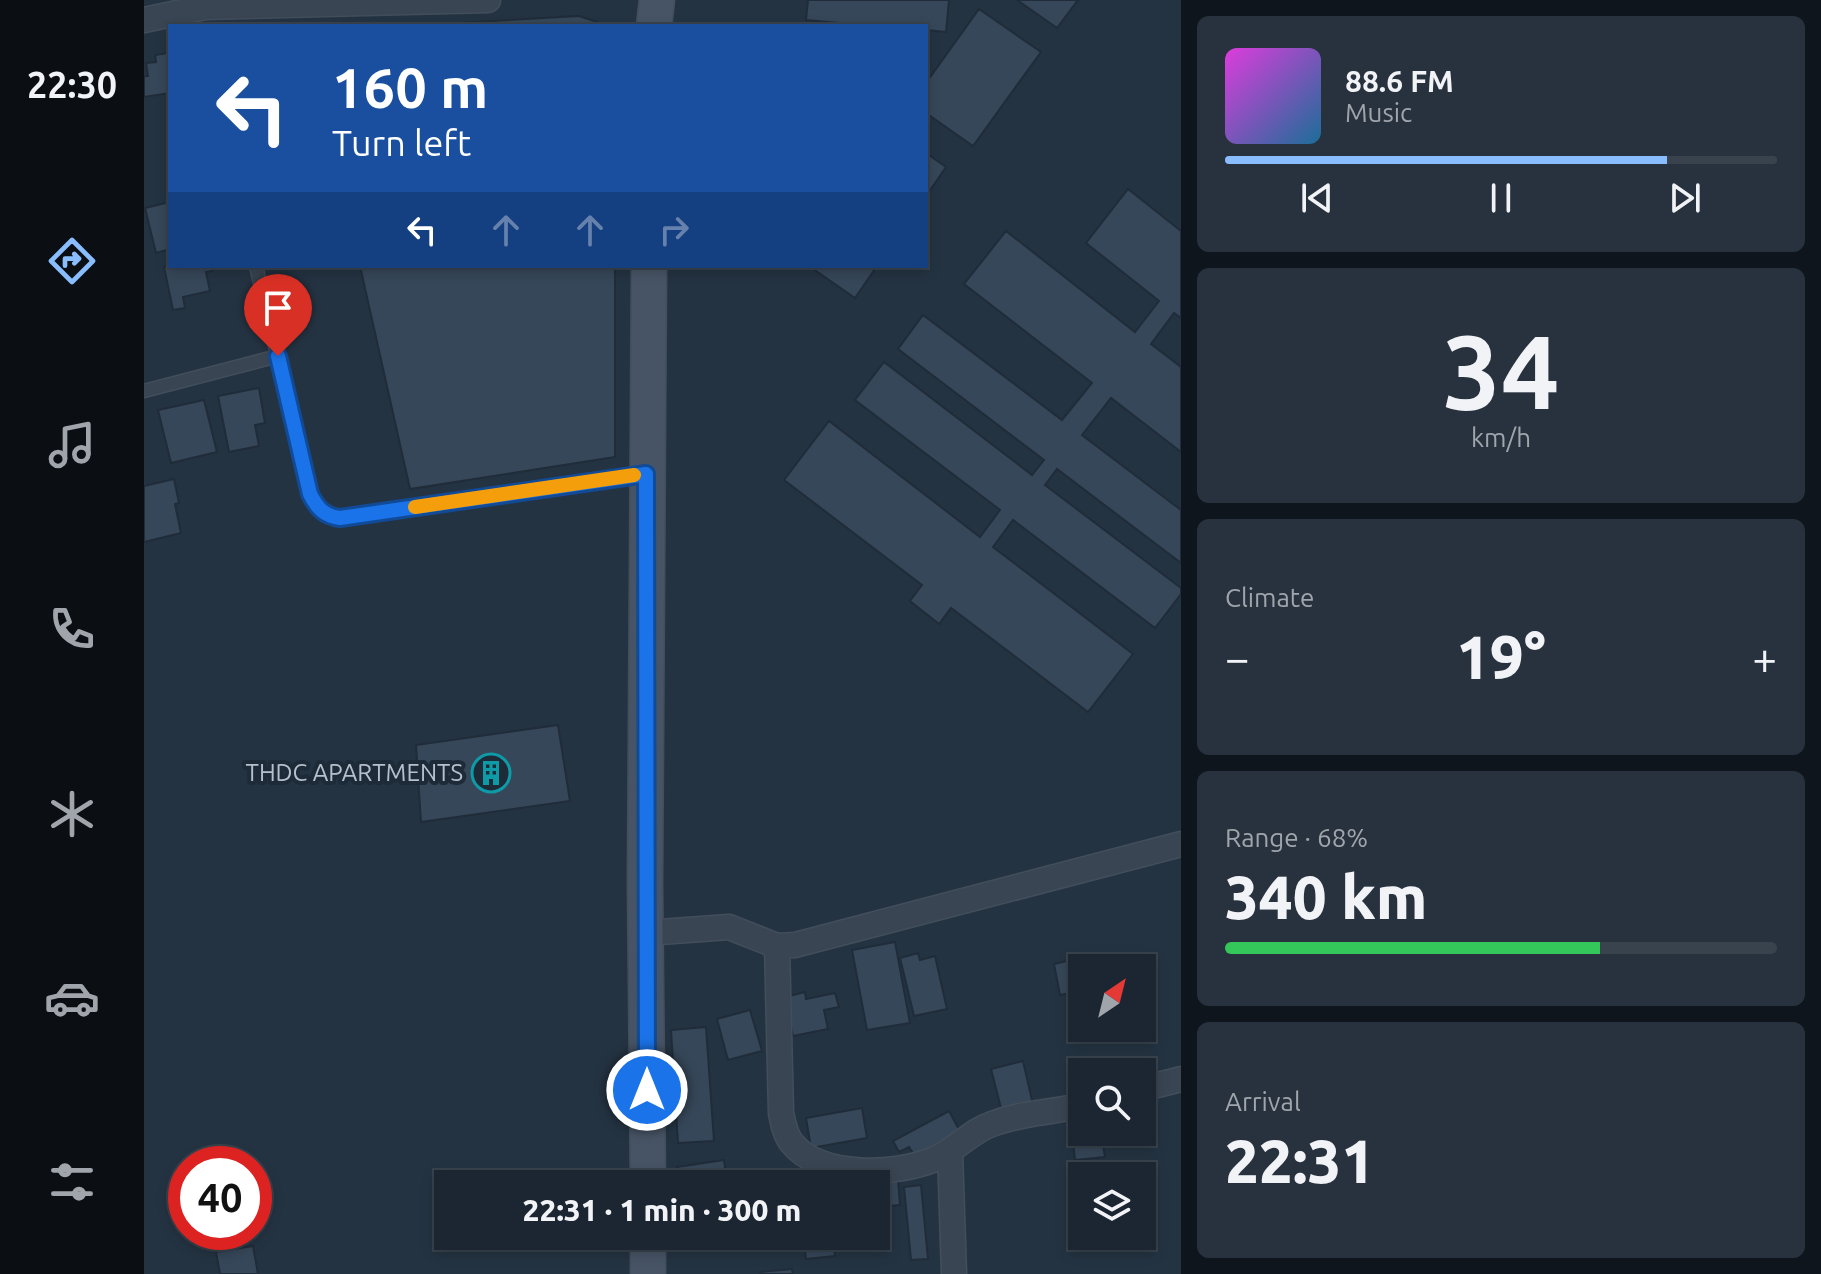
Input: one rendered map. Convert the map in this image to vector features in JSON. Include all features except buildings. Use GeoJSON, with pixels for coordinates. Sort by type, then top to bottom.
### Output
{"type":"FeatureCollection","features":[{"type":"Feature","properties":{"kind":"street"},"geometry":{"type":"LineString","coordinates":[[144,20],[205,7],[488,0]]}},
{"type":"Feature","properties":{"kind":"street"},"geometry":{"type":"LineString","coordinates":[[654,24],[657,0]]}},
{"type":"Feature","properties":{"kind":"street"},"geometry":{"type":"LineString","coordinates":[[648,1170],[646,474],[649,268]]}},
{"type":"Feature","properties":{"kind":"street"},"geometry":{"type":"LineString","coordinates":[[646,933],[729,927],[777,946],[795,945],[1181,844]]}},
{"type":"Feature","properties":{"kind":"street"},"geometry":{"type":"LineString","coordinates":[[777,946],[781,1113],[791,1142],[806,1154],[823,1162],[872,1173],[895,1171],[922,1164],[950,1151],[988,1125],[1016,1116],[1068,1107]]}},
{"type":"Feature","properties":{"kind":"street"},"geometry":{"type":"LineString","coordinates":[[1156,1085],[1181,1079]]}},
{"type":"Feature","properties":{"kind":"street"},"geometry":{"type":"LineString","coordinates":[[950,1151],[954,1274]]}},
{"type":"Feature","properties":{"kind":"street"},"geometry":{"type":"LineString","coordinates":[[648,1250],[648,1274]]}},
{"type":"Feature","properties":{"kind":"lane"},"geometry":{"type":"LineString","coordinates":[[256,268],[310,494],[317,507],[329,516],[340,518],[646,474]]}},
{"type":"Feature","properties":{"kind":"lane"},"geometry":{"type":"LineString","coordinates":[[144,391],[278,356]]}},
{"type":"Feature","properties":{"kind":"slow traffic"},"geometry":{"type":"LineString","coordinates":[[415,507],[634,475]]}},
{"type":"Feature","properties":{"kind":"place","name":"THDC APARTMENTS"},"geometry":{"type":"Point","coordinates":[491,773]}},
{"type":"Feature","properties":{"kind":"route"},"geometry":{"type":"LineString","coordinates":[[278,356],[310,494],[317,507],[329,516],[340,518],[646,474],[647,1090]]}}]}
